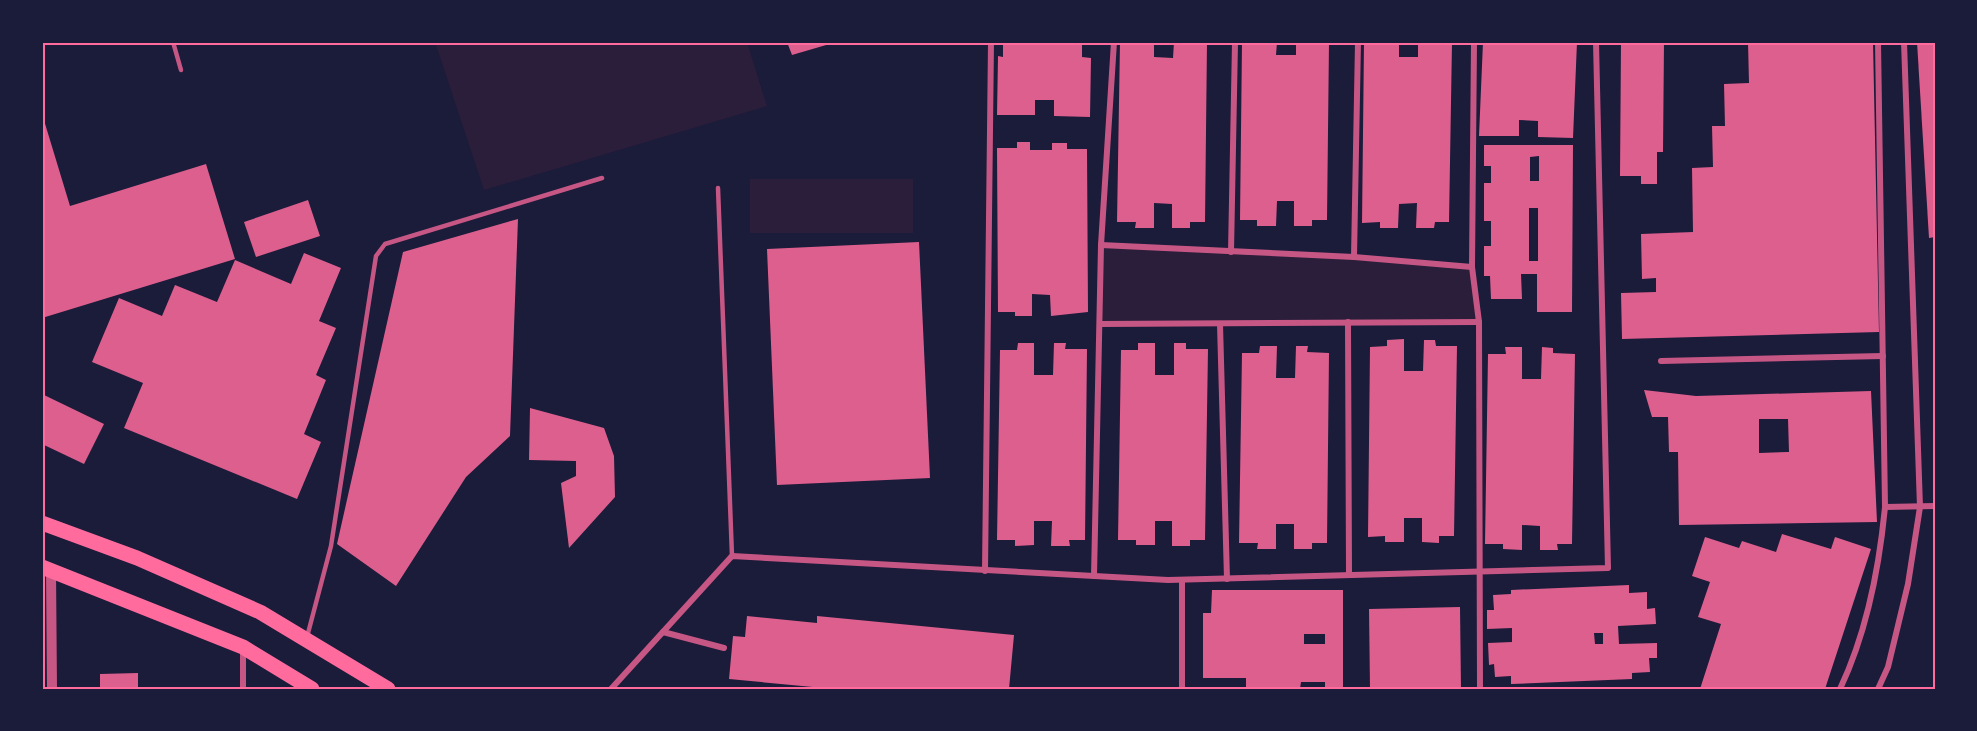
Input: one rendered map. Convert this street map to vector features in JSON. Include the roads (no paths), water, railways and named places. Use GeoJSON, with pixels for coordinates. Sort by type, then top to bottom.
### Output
{"type":"FeatureCollection","features":[{"type":"Feature","properties":{"kind":"main road"},"geometry":{"type":"LineString","coordinates":[[42,523],[137,558],[260,612],[388,689]]}},
{"type":"Feature","properties":{"kind":"main road"},"geometry":{"type":"LineString","coordinates":[[46,568],[243,647],[312,689]]}},
{"type":"Feature","properties":{"kind":"street"},"geometry":{"type":"LineString","coordinates":[[985,571],[991,42]]}},
{"type":"Feature","properties":{"kind":"street"},"geometry":{"type":"LineString","coordinates":[[1094,576],[1101,245],[1114,42]]}},
{"type":"Feature","properties":{"kind":"street"},"geometry":{"type":"LineString","coordinates":[[1231,252],[1235,42]]}},
{"type":"Feature","properties":{"kind":"street"},"geometry":{"type":"LineString","coordinates":[[1354,257],[1358,42]]}},
{"type":"Feature","properties":{"kind":"street"},"geometry":{"type":"LineString","coordinates":[[1474,42],[1472,267],[1479,322],[1480,689]]}},
{"type":"Feature","properties":{"kind":"street"},"geometry":{"type":"LineString","coordinates":[[611,689],[732,556],[1182,580],[1608,568],[1596,42]]}},
{"type":"Feature","properties":{"kind":"street"},"geometry":{"type":"LineString","coordinates":[[1840,689],[1857,652],[1880,554],[1885,507],[1878,42]]}},
{"type":"Feature","properties":{"kind":"street"},"geometry":{"type":"LineString","coordinates":[[1878,689],[1888,667],[1908,584],[1920,507],[1904,42]]}},
{"type":"Feature","properties":{"kind":"street"},"geometry":{"type":"LineString","coordinates":[[1101,245],[1354,257],[1472,267]]}},
{"type":"Feature","properties":{"kind":"street"},"geometry":{"type":"LineString","coordinates":[[1348,322],[1350,575]]}},
{"type":"Feature","properties":{"kind":"street"},"geometry":{"type":"LineString","coordinates":[[1100,324],[1479,322]]}},
{"type":"Feature","properties":{"kind":"street"},"geometry":{"type":"LineString","coordinates":[[1220,324],[1227,579]]}},
{"type":"Feature","properties":{"kind":"street"},"geometry":{"type":"LineString","coordinates":[[1661,361],[1883,356]]}},
{"type":"Feature","properties":{"kind":"street"},"geometry":{"type":"LineString","coordinates":[[1885,507],[1935,506]]}},
{"type":"Feature","properties":{"kind":"street"},"geometry":{"type":"LineString","coordinates":[[46,568],[51,689]]}},
{"type":"Feature","properties":{"kind":"street"},"geometry":{"type":"LineString","coordinates":[[1182,580],[1182,689]]}},
{"type":"Feature","properties":{"kind":"street"},"geometry":{"type":"LineString","coordinates":[[663,632],[724,648]]}},
{"type":"Feature","properties":{"kind":"street"},"geometry":{"type":"LineString","coordinates":[[243,647],[243,689]]}},
{"type":"Feature","properties":{"kind":"lane"},"geometry":{"type":"LineString","coordinates":[[173,42],[181,70]]}},
{"type":"Feature","properties":{"kind":"lane"},"geometry":{"type":"LineString","coordinates":[[306,639],[331,546],[376,256],[380,248],[385,244],[602,178]]}},
{"type":"Feature","properties":{"kind":"lane"},"geometry":{"type":"LineString","coordinates":[[718,188],[732,556]]}}]}
